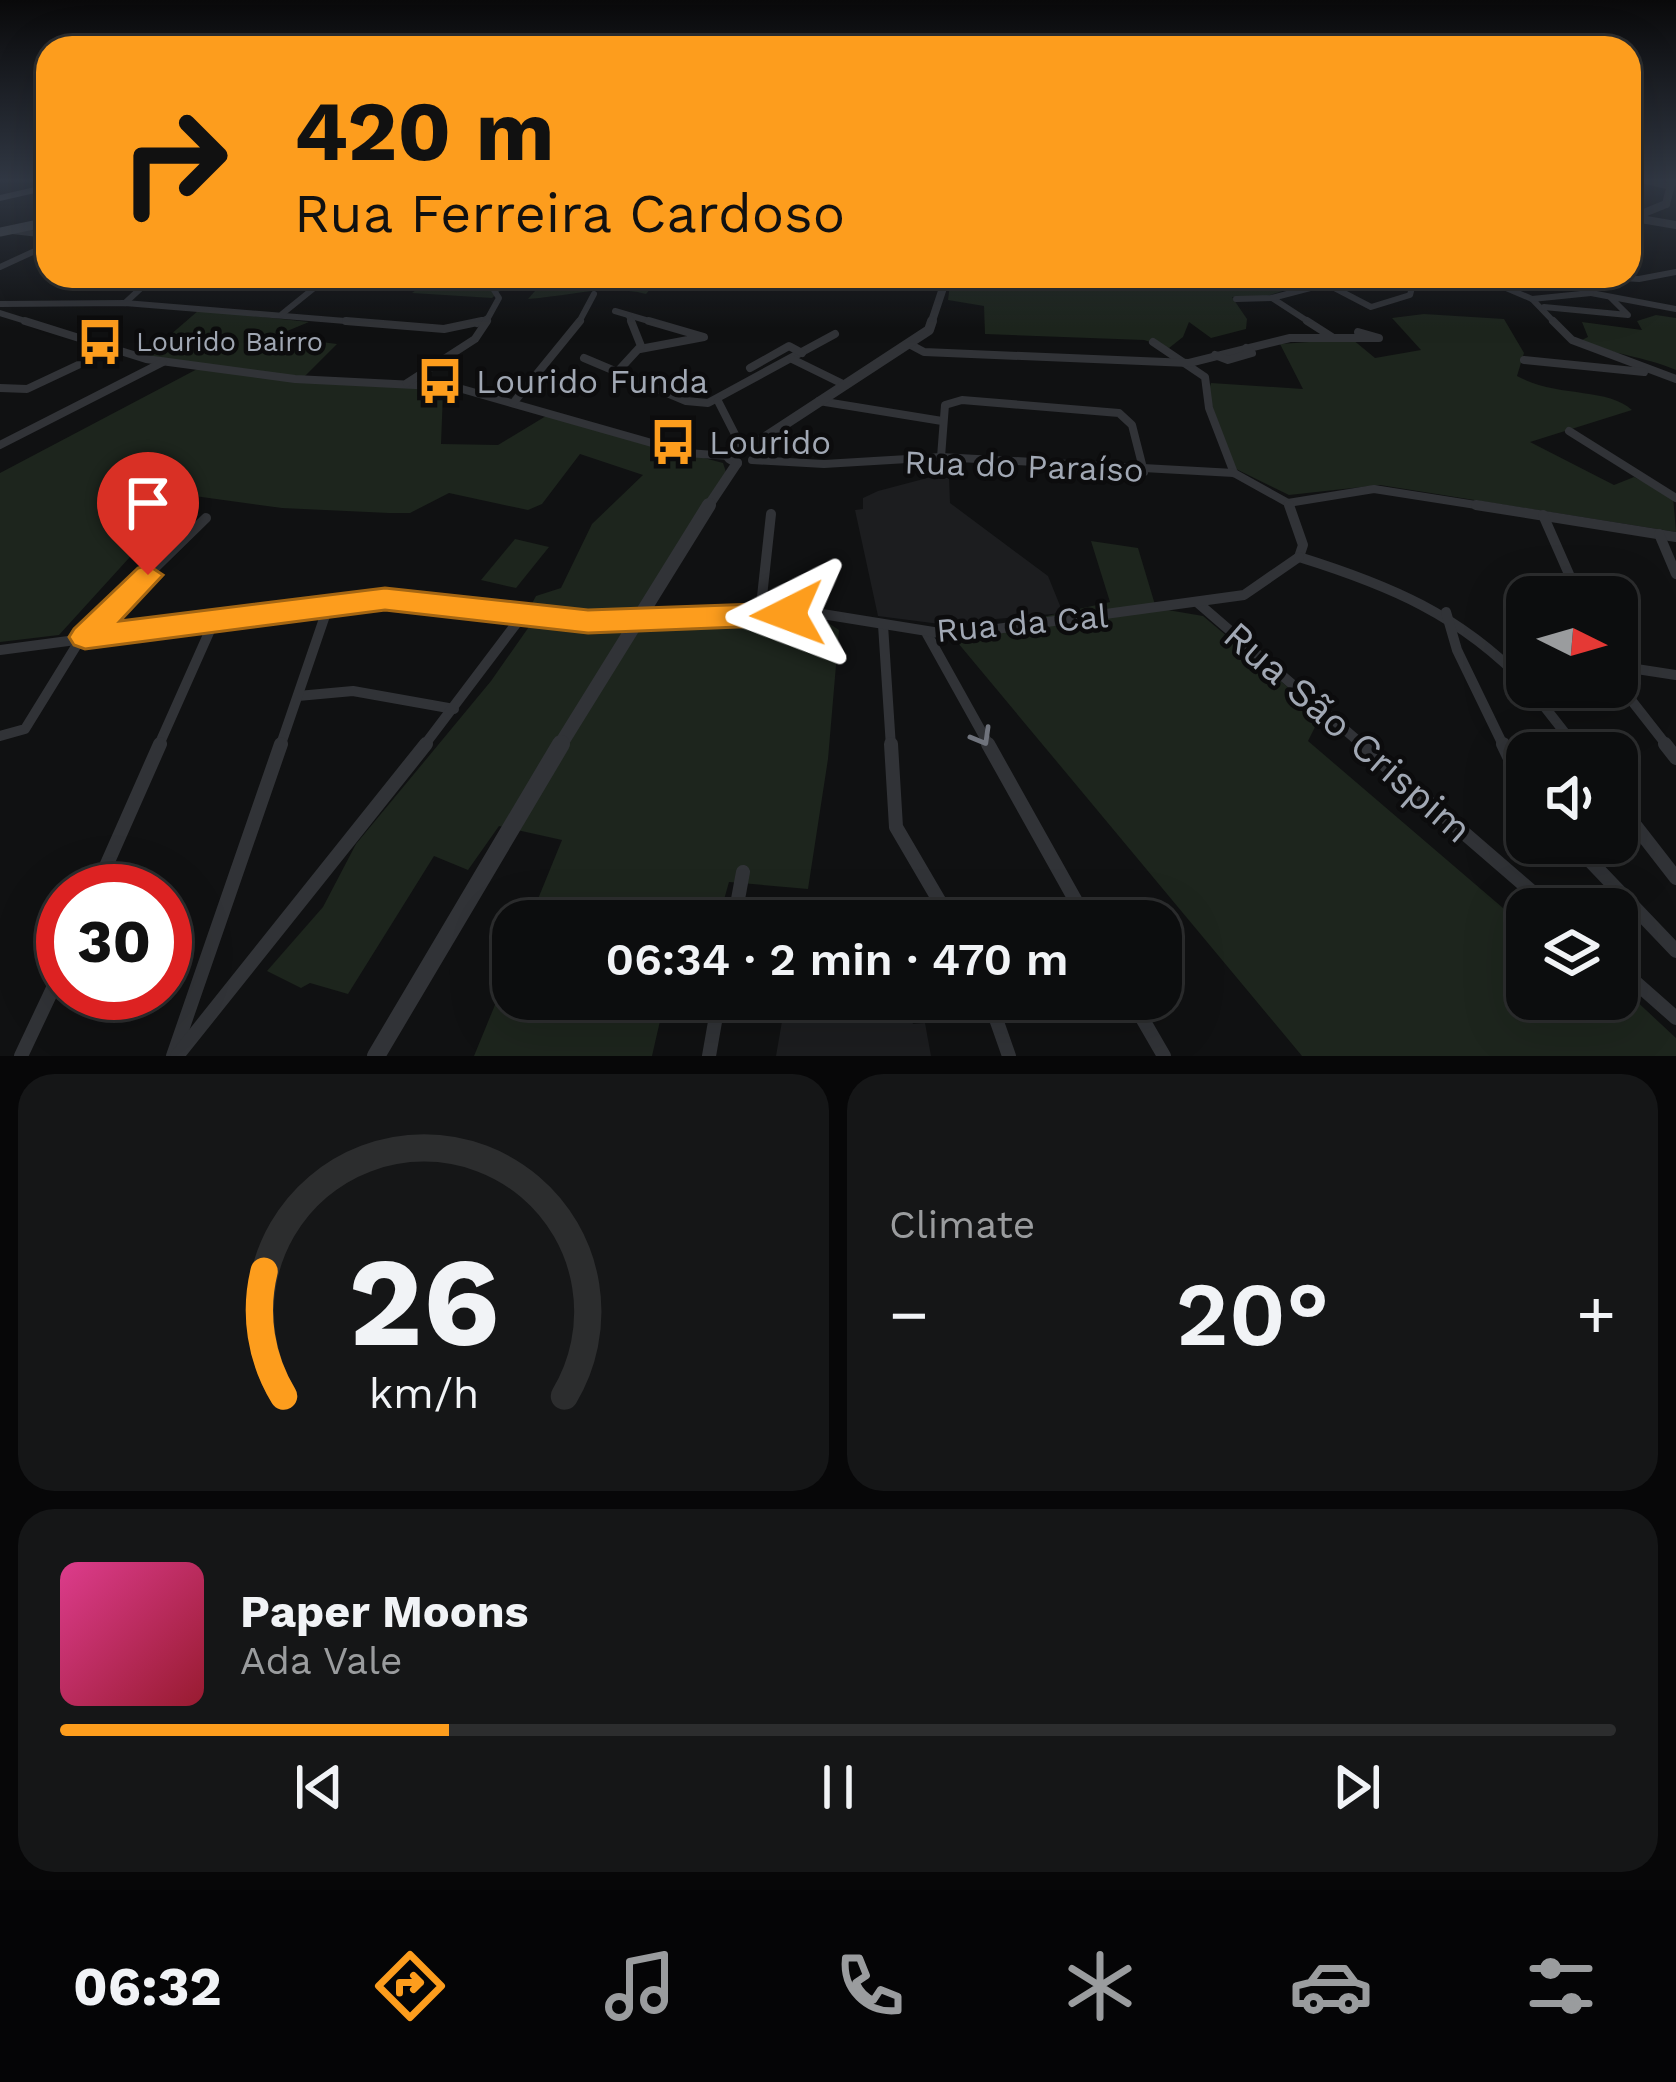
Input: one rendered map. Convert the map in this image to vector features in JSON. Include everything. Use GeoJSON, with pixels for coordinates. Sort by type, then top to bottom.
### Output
{"type":"FeatureCollection","features":[{"type":"Feature","properties":{"kind":"street"},"geometry":{"type":"LineString","coordinates":[[0,267],[36,250]]}},
{"type":"Feature","properties":{"kind":"street"},"geometry":{"type":"LineString","coordinates":[[1641,280],[1676,272]]}},
{"type":"Feature","properties":{"kind":"street"},"geometry":{"type":"LineString","coordinates":[[125,304],[142,288]]}},
{"type":"Feature","properties":{"kind":"street"},"geometry":{"type":"LineString","coordinates":[[282,314],[312,288]]}},
{"type":"Feature","properties":{"kind":"street"},"geometry":{"type":"LineString","coordinates":[[407,383],[415,373],[464,348],[499,298],[493,288]]}},
{"type":"Feature","properties":{"kind":"street"},"geometry":{"type":"LineString","coordinates":[[376,1056],[633,622],[741,455],[910,344],[937,320],[944,288]]}},
{"type":"Feature","properties":{"kind":"street"},"geometry":{"type":"LineString","coordinates":[[1236,299],[1272,298],[1304,288]]}},
{"type":"Feature","properties":{"kind":"street"},"geometry":{"type":"LineString","coordinates":[[1335,288],[1371,307],[1410,295],[1412,288]]}},
{"type":"Feature","properties":{"kind":"street"},"geometry":{"type":"LineString","coordinates":[[1506,288],[1544,308],[1572,340],[1676,379]]}},
{"type":"Feature","properties":{"kind":"street"},"geometry":{"type":"LineString","coordinates":[[1583,288],[1676,309]]}},
{"type":"Feature","properties":{"kind":"street"},"geometry":{"type":"LineString","coordinates":[[1532,299],[1592,293]]}},
{"type":"Feature","properties":{"kind":"street"},"geometry":{"type":"LineString","coordinates":[[514,402],[580,321],[594,294]]}},
{"type":"Feature","properties":{"kind":"street"},"geometry":{"type":"LineString","coordinates":[[1272,298],[1332,337]]}},
{"type":"Feature","properties":{"kind":"street"},"geometry":{"type":"LineString","coordinates":[[1544,308],[1628,315],[1611,298]]}},
{"type":"Feature","properties":{"kind":"street"},"geometry":{"type":"LineString","coordinates":[[1,310],[17,302],[125,304],[444,329],[473,326],[488,318]]}},
{"type":"Feature","properties":{"kind":"street"},"geometry":{"type":"LineString","coordinates":[[1,310],[32,302]]}},
{"type":"Feature","properties":{"kind":"street","name":"Rua do Paraíso"},"geometry":{"type":"LineString","coordinates":[[1,310],[110,350],[163,362],[295,379],[455,386],[682,452],[824,464],[941,457],[1144,472],[1234,473],[1288,503]]}},
{"type":"Feature","properties":{"kind":"street"},"geometry":{"type":"LineString","coordinates":[[615,311],[704,337],[640,349],[619,370]]}},
{"type":"Feature","properties":{"kind":"street"},"geometry":{"type":"LineString","coordinates":[[629,315],[640,349]]}},
{"type":"Feature","properties":{"kind":"street"},"geometry":{"type":"LineString","coordinates":[[584,358],[686,401],[718,401],[835,334]]}},
{"type":"Feature","properties":{"kind":"street"},"geometry":{"type":"LineString","coordinates":[[910,344],[925,352],[1189,363],[1215,355],[1228,360],[1252,353],[1245,347],[1364,335]]}},
{"type":"Feature","properties":{"kind":"street"},"geometry":{"type":"LineString","coordinates":[[1153,342],[1204,377],[1209,408],[1234,473]]}},
{"type":"Feature","properties":{"kind":"street"},"geometry":{"type":"LineString","coordinates":[[765,376],[750,368],[789,346],[802,353]]}},
{"type":"Feature","properties":{"kind":"street"},"geometry":{"type":"LineString","coordinates":[[0,388],[27,389],[110,350]]}},
{"type":"Feature","properties":{"kind":"street"},"geometry":{"type":"LineString","coordinates":[[792,359],[845,385]]}},
{"type":"Feature","properties":{"kind":"street"},"geometry":{"type":"LineString","coordinates":[[1524,360],[1661,373]]}},
{"type":"Feature","properties":{"kind":"street"},"geometry":{"type":"LineString","coordinates":[[0,445],[163,362]]}},
{"type":"Feature","properties":{"kind":"street"},"geometry":{"type":"LineString","coordinates":[[941,457],[945,405],[962,400],[1119,413],[1132,425],[1144,472]]}},
{"type":"Feature","properties":{"kind":"street"},"geometry":{"type":"LineString","coordinates":[[718,401],[741,455]]}},
{"type":"Feature","properties":{"kind":"street"},"geometry":{"type":"LineString","coordinates":[[819,401],[942,421]]}},
{"type":"Feature","properties":{"kind":"street"},"geometry":{"type":"LineString","coordinates":[[1569,431],[1676,498]]}},
{"type":"Feature","properties":{"kind":"street"},"geometry":{"type":"LineString","coordinates":[[1506,660],[1412,592],[1299,557],[1303,545],[1288,503],[1374,489],[1676,537]]}},
{"type":"Feature","properties":{"kind":"street"},"geometry":{"type":"LineString","coordinates":[[760,615],[772,514]]}},
{"type":"Feature","properties":{"kind":"street"},"geometry":{"type":"LineString","coordinates":[[1544,515],[1570,576]]}},
{"type":"Feature","properties":{"kind":"street"},"geometry":{"type":"LineString","coordinates":[[0,736],[25,729],[85,637],[206,518]]}},
{"type":"Feature","properties":{"kind":"street"},"geometry":{"type":"LineString","coordinates":[[1659,534],[1676,574]]}},
{"type":"Feature","properties":{"kind":"street","name":"Rua da Cal"},"geometry":{"type":"LineString","coordinates":[[0,650],[385,599],[522,616],[633,622],[815,613],[927,634],[1244,595],[1299,557]]}},
{"type":"Feature","properties":{"kind":"street","name":"Rua São Crispim"},"geometry":{"type":"LineString","coordinates":[[1198,603],[1528,888]]}},
{"type":"Feature","properties":{"kind":"street"},"geometry":{"type":"LineString","coordinates":[[175,1056],[329,604]]}},
{"type":"Feature","properties":{"kind":"street"},"geometry":{"type":"LineString","coordinates":[[1446,613],[1456,650],[1506,751]]}},
{"type":"Feature","properties":{"kind":"street"},"geometry":{"type":"LineString","coordinates":[[175,1056],[454,709],[522,616]]}},
{"type":"Feature","properties":{"kind":"street"},"geometry":{"type":"LineString","coordinates":[[107,864],[215,619]]}},
{"type":"Feature","properties":{"kind":"street"},"geometry":{"type":"LineString","coordinates":[[883,626],[896,827],[939,900]]}},
{"type":"Feature","properties":{"kind":"street"},"geometry":{"type":"LineString","coordinates":[[927,634],[1075,900]]}},
{"type":"Feature","properties":{"kind":"street"},"geometry":{"type":"LineString","coordinates":[[1638,669],[1676,675]]}},
{"type":"Feature","properties":{"kind":"street"},"geometry":{"type":"LineString","coordinates":[[298,696],[353,691],[454,709]]}},
{"type":"Feature","properties":{"kind":"street"},"geometry":{"type":"LineString","coordinates":[[1545,708],[1564,732]]}},
{"type":"Feature","properties":{"kind":"street"},"geometry":{"type":"LineString","coordinates":[[1637,708],[1676,758]]}},
{"type":"Feature","properties":{"kind":"street"},"geometry":{"type":"LineString","coordinates":[[1638,829],[1676,878]]}},
{"type":"Feature","properties":{"kind":"street"},"geometry":{"type":"LineString","coordinates":[[1594,864],[1676,951]]}},
{"type":"Feature","properties":{"kind":"street"},"geometry":{"type":"LineString","coordinates":[[738,900],[743,872]]}},
{"type":"Feature","properties":{"kind":"street"},"geometry":{"type":"LineString","coordinates":[[1638,985],[1676,1018]]}},
{"type":"Feature","properties":{"kind":"street"},"geometry":{"type":"LineString","coordinates":[[21,1056],[38,1020]]}},
{"type":"Feature","properties":{"kind":"street"},"geometry":{"type":"LineString","coordinates":[[709,1056],[715,1020]]}},
{"type":"Feature","properties":{"kind":"street"},"geometry":{"type":"LineString","coordinates":[[996,1020],[1009,1056]]}},
{"type":"Feature","properties":{"kind":"street"},"geometry":{"type":"LineString","coordinates":[[1143,1020],[1163,1056]]}},
{"type":"Feature","properties":{"kind":"shaded area"},"geometry":{"type":"Polygon","coordinates":[[[418,288],[503,288],[492,298],[412,293],[418,288]]]}},
{"type":"Feature","properties":{"kind":"shaded area"},"geometry":{"type":"Polygon","coordinates":[[[538,288],[651,288],[646,294],[602,290],[528,299],[538,288]]]}},
{"type":"Feature","properties":{"kind":"shaded area"},"geometry":{"type":"Polygon","coordinates":[[[950,288],[1292,288],[1264,297],[1232,297],[1247,319],[1246,329],[1211,338],[1189,322],[1183,337],[1169,348],[1144,340],[985,334],[984,306],[948,300],[950,288]]]}},
{"type":"Feature","properties":{"kind":"shaded area"},"geometry":{"type":"Polygon","coordinates":[[[199,310],[309,322],[275,336],[337,344],[305,376],[308,381],[443,393],[441,444],[498,445],[546,416],[723,463],[726,472],[638,627],[759,621],[830,624],[839,630],[828,759],[808,889],[729,882],[724,900],[538,900],[562,840],[499,826],[468,870],[434,856],[348,994],[310,983],[301,988],[267,971],[323,907],[356,844],[491,681],[540,611],[529,609],[536,596],[561,588],[592,524],[643,475],[580,454],[542,504],[528,510],[449,493],[410,513],[282,508],[180,494],[165,502],[159,525],[59,635],[0,642],[0,473],[201,367],[147,355],[199,310]]]}},
{"type":"Feature","properties":{"kind":"shaded area"},"geometry":{"type":"Polygon","coordinates":[[[1424,314],[1504,319],[1524,353],[1517,376],[1609,398],[1632,410],[1530,442],[1614,485],[1634,477],[1673,496],[1676,532],[1380,485],[1289,495],[1234,468],[1208,394],[1211,383],[1303,389],[1280,344],[1352,339],[1375,358],[1421,350],[1392,318],[1424,314]]]}},
{"type":"Feature","properties":{"kind":"shaded area"},"geometry":{"type":"Polygon","coordinates":[[[1656,315],[1676,318],[1676,370],[1580,341],[1588,337],[1582,322],[1642,330],[1637,321],[1656,315]]]}},
{"type":"Feature","properties":{"kind":"shaded area"},"geometry":{"type":"Polygon","coordinates":[[[931,477],[949,478],[950,503],[1048,576],[1063,613],[940,624],[878,616],[855,510],[863,509],[863,498],[878,491],[931,477]]]}},
{"type":"Feature","properties":{"kind":"shaded area"},"geometry":{"type":"Polygon","coordinates":[[[515,539],[549,547],[516,588],[481,580],[515,539]]]}},
{"type":"Feature","properties":{"kind":"shaded area"},"geometry":{"type":"Polygon","coordinates":[[[1091,541],[1138,548],[1156,608],[1203,616],[1321,715],[1308,741],[1506,911],[1506,1020],[1638,1020],[1638,1003],[1676,1038],[1676,1056],[1302,1056],[1182,912],[1182,900],[1172,900],[953,637],[1110,602],[1091,541]]]}},
{"type":"Feature","properties":{"kind":"shaded area"},"geometry":{"type":"Polygon","coordinates":[[[492,1012],[492,1020],[660,1020],[652,1056],[474,1056],[492,1012]]]}},
{"type":"Feature","properties":{"kind":"shaded area"},"geometry":{"type":"Polygon","coordinates":[[[782,1020],[912,1020],[913,1024],[925,1023],[931,1056],[776,1056],[782,1020]]]}},
{"type":"Feature","properties":{"kind":"place","name":"Lourido Bairro"},"geometry":{"type":"Point","coordinates":[100,342]}},
{"type":"Feature","properties":{"kind":"place","name":"Lourido Funda"},"geometry":{"type":"Point","coordinates":[440,381]}},
{"type":"Feature","properties":{"kind":"place","name":"Lourido"},"geometry":{"type":"Point","coordinates":[673,442]}},
{"type":"Feature","properties":{"kind":"route"},"geometry":{"type":"LineString","coordinates":[[148,575],[85,637],[385,599],[588,621],[788,614]]}}]}
